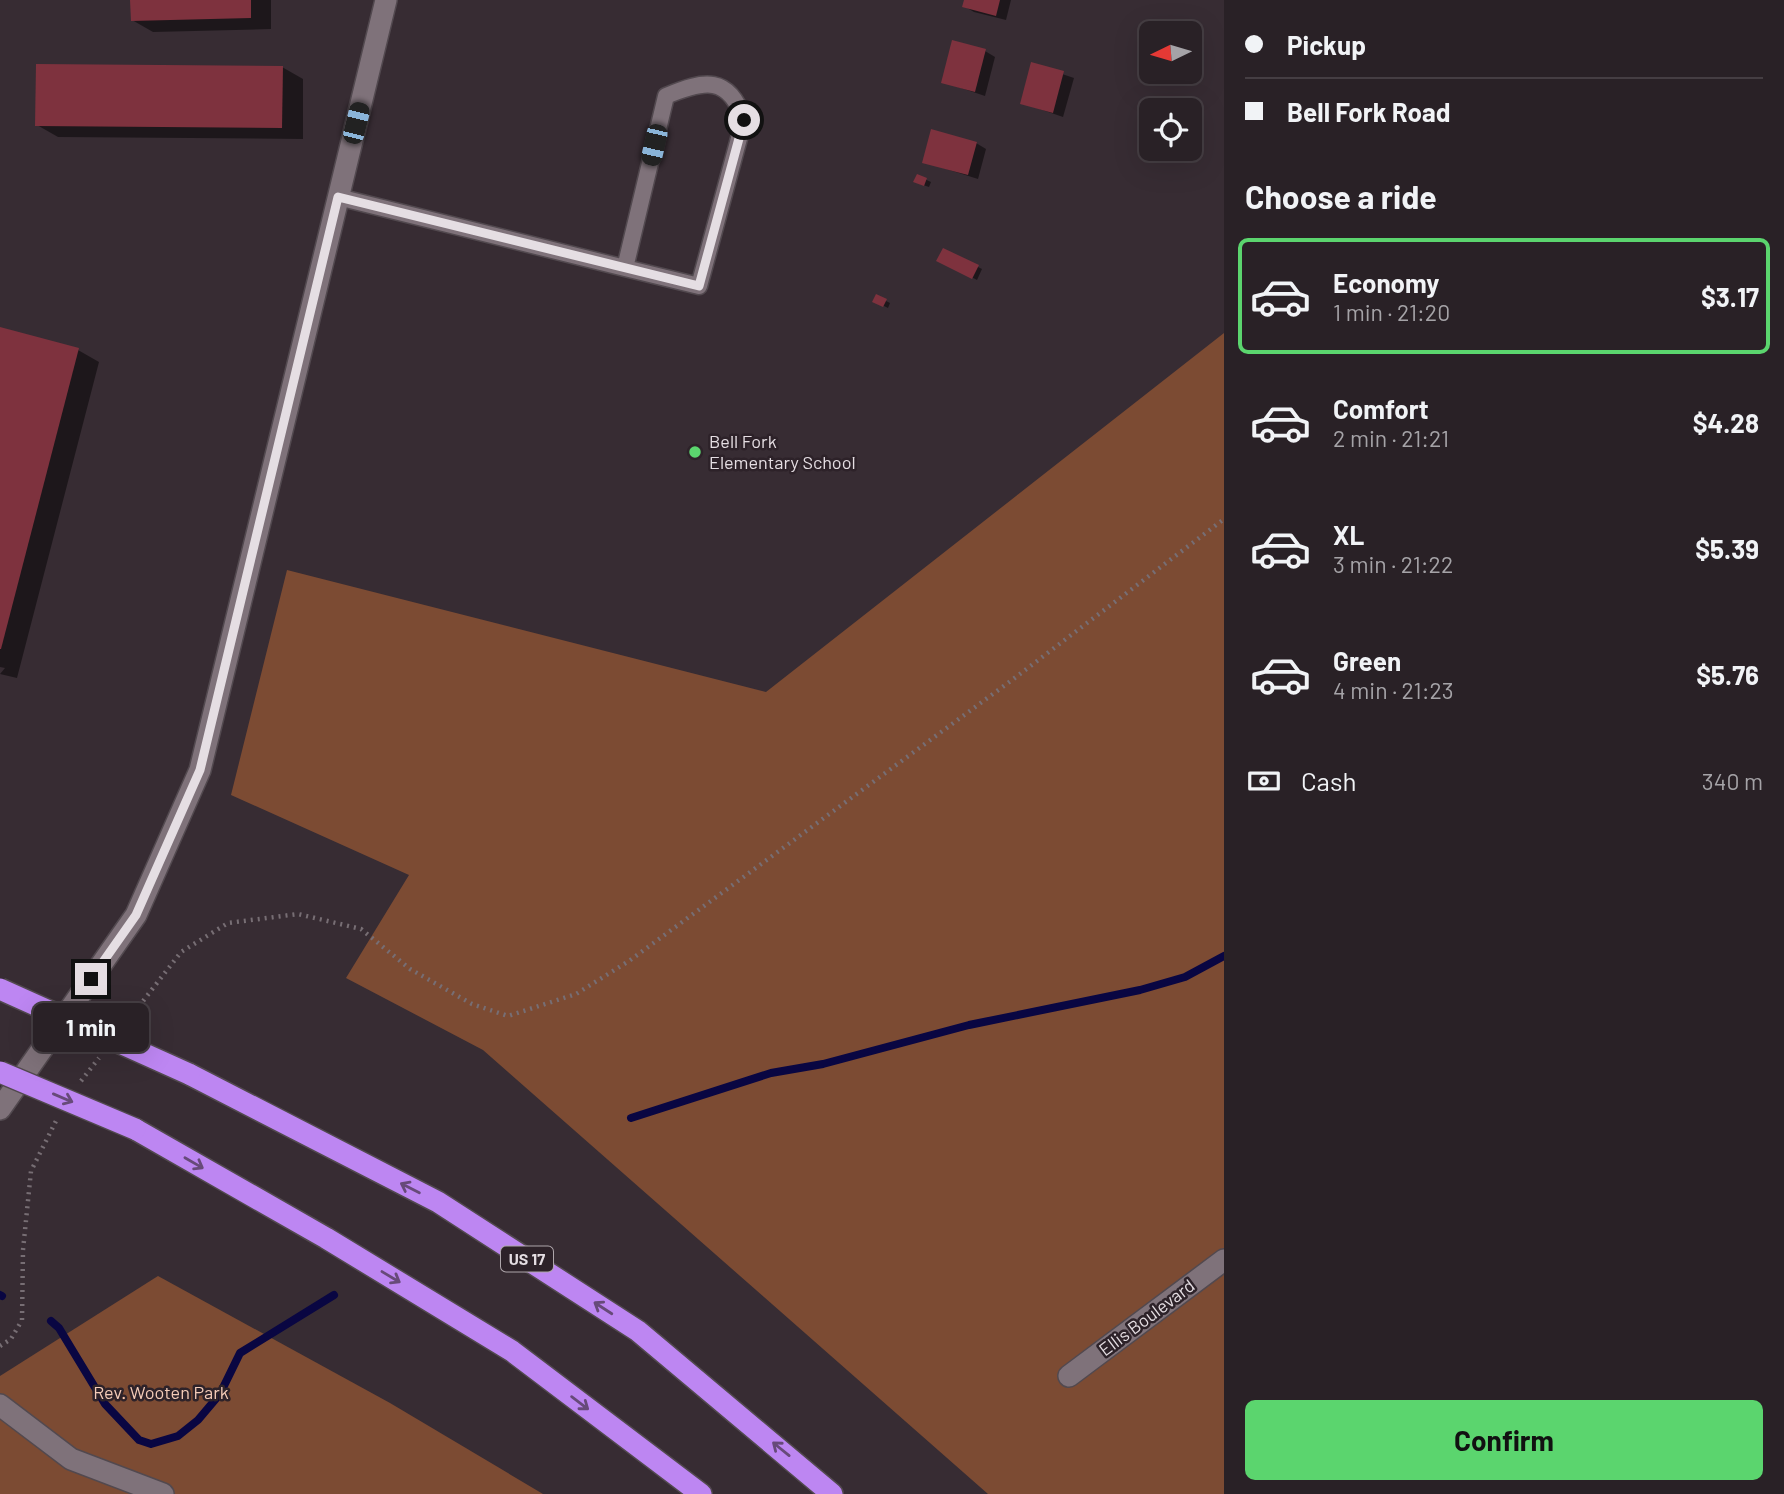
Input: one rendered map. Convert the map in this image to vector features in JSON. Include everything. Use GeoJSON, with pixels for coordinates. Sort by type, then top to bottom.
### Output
{"type":"FeatureCollection","features":[{"type":"Feature","properties":{"kind":"highway","name":"US 17"},"geometry":{"type":"LineString","coordinates":[[0,989],[189,1074],[438,1202],[626,1323],[832,1494]]}},
{"type":"Feature","properties":{"kind":"highway"},"geometry":{"type":"LineString","coordinates":[[0,1072],[135,1129],[326,1237],[512,1351],[701,1494]]}},
{"type":"Feature","properties":{"kind":"main road"},"geometry":{"type":"LineString","coordinates":[[0,1109],[136,915],[200,770],[386,0]]}},
{"type":"Feature","properties":{"kind":"main road","name":"Ellis Boulevard"},"geometry":{"type":"LineString","coordinates":[[1069,1376],[1224,1260]]}},
{"type":"Feature","properties":{"kind":"main road"},"geometry":{"type":"LineString","coordinates":[[0,1405],[71,1458],[163,1494]]}},
{"type":"Feature","properties":{"kind":"lane"},"geometry":{"type":"LineString","coordinates":[[338,197],[625,268],[699,286],[744,120],[738,102],[725,89],[697,83],[666,96],[625,268]]}},
{"type":"Feature","properties":{"kind":"path"},"geometry":{"type":"LineString","coordinates":[[124,1026],[181,952],[228,923],[298,914],[361,929],[410,969],[472,1003],[508,1016],[576,994],[629,961],[1012,680],[1224,519]]}},
{"type":"Feature","properties":{"kind":"path"},"geometry":{"type":"LineString","coordinates":[[75,1089],[108,1047]]}},
{"type":"Feature","properties":{"kind":"path"},"geometry":{"type":"LineString","coordinates":[[0,1346],[11,1339],[22,1320],[23,1250],[30,1171],[58,1118]]}},
{"type":"Feature","properties":{"kind":"green space"},"geometry":{"type":"Polygon","coordinates":[[[1224,333],[1224,1494],[988,1494],[483,1050],[346,978],[409,875],[231,795],[287,570],[766,692],[1224,333]]]}},
{"type":"Feature","properties":{"kind":"green space","name":"Rev. Wooten Park"},"geometry":{"type":"Polygon","coordinates":[[[158,1276],[390,1403],[543,1494],[0,1494],[0,1376],[158,1276]]]}},
{"type":"Feature","properties":{"kind":"building"},"geometry":{"type":"Polygon","coordinates":[[[130,0],[251,0],[251,18],[131,21],[130,0]]]}},
{"type":"Feature","properties":{"kind":"building"},"geometry":{"type":"Polygon","coordinates":[[[964,0],[1000,0],[996,16],[962,7],[964,0]]]}},
{"type":"Feature","properties":{"kind":"building"},"geometry":{"type":"Polygon","coordinates":[[[952,40],[986,49],[975,92],[941,83],[952,40]]]}},
{"type":"Feature","properties":{"kind":"building"},"geometry":{"type":"Polygon","coordinates":[[[1031,62],[1064,71],[1053,113],[1020,104],[1031,62]]]}},
{"type":"Feature","properties":{"kind":"building"},"geometry":{"type":"Polygon","coordinates":[[[36,64],[283,66],[282,128],[35,126],[36,64]]]}},
{"type":"Feature","properties":{"kind":"building"},"geometry":{"type":"Polygon","coordinates":[[[931,129],[977,142],[968,175],[922,163],[931,129]]]}},
{"type":"Feature","properties":{"kind":"building"},"geometry":{"type":"Polygon","coordinates":[[[917,174],[927,178],[924,186],[913,182],[917,174]]]}},
{"type":"Feature","properties":{"kind":"building"},"geometry":{"type":"Polygon","coordinates":[[[943,248],[979,265],[972,279],[936,261],[943,248]]]}},
{"type":"Feature","properties":{"kind":"building"},"geometry":{"type":"Polygon","coordinates":[[[876,294],[887,299],[883,307],[872,302],[876,294]]]}},
{"type":"Feature","properties":{"kind":"building"},"geometry":{"type":"Polygon","coordinates":[[[0,327],[79,348],[1,649],[0,649],[0,327]]]}},
{"type":"Feature","properties":{"kind":"waterway"},"geometry":{"type":"LineString","coordinates":[[631,1118],[771,1073],[823,1064],[969,1025],[1140,990],[1185,977],[1224,956]]}},
{"type":"Feature","properties":{"kind":"waterway"},"geometry":{"type":"LineString","coordinates":[[51,1321],[59,1328],[105,1404],[139,1440],[151,1444],[178,1436],[198,1420],[220,1394],[240,1353],[334,1295]]}},
{"type":"Feature","properties":{"kind":"place","name":"Bell Fork Elementary School"},"geometry":{"type":"Point","coordinates":[695,452]}},
{"type":"Feature","properties":{"kind":"route"},"geometry":{"type":"LineString","coordinates":[[91,979],[136,915],[200,770],[338,197],[699,286],[744,120]]}}]}
